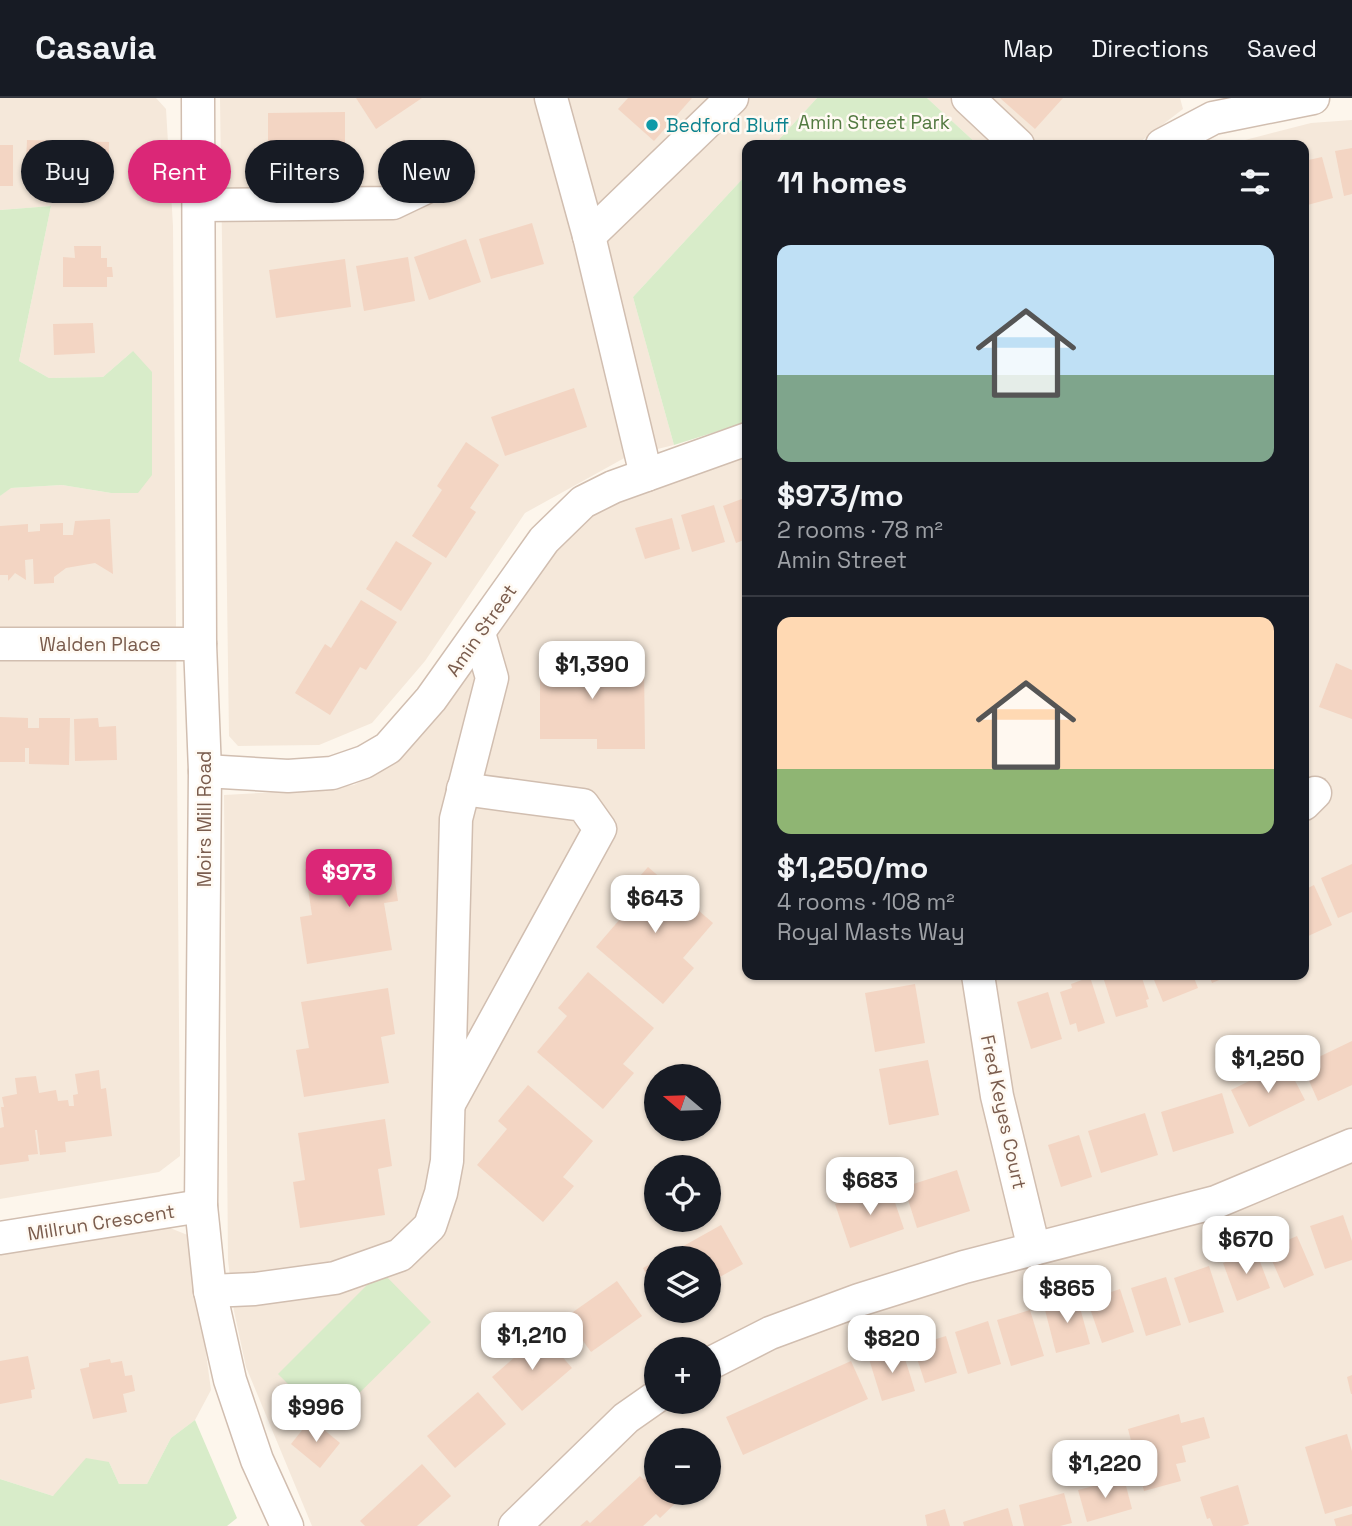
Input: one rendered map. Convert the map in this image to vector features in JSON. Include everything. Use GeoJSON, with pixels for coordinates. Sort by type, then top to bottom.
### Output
{"type":"FeatureCollection","features":[{"type":"Feature","properties":{"kind":"street","name":"Moirs Mill Road"},"geometry":{"type":"LineString","coordinates":[[198,98],[200,644],[205,771],[201,1206],[210,1291],[230,1380],[257,1460],[287,1526]]}},
{"type":"Feature","properties":{"kind":"street"},"geometry":{"type":"LineString","coordinates":[[551,98],[589,236],[646,475]]}},
{"type":"Feature","properties":{"kind":"street"},"geometry":{"type":"LineString","coordinates":[[589,236],[732,98]]}},
{"type":"Feature","properties":{"kind":"street"},"geometry":{"type":"LineString","coordinates":[[968,98],[1013,140]]}},
{"type":"Feature","properties":{"kind":"street"},"geometry":{"type":"LineString","coordinates":[[1169,140],[1211,108],[1313,98]]}},
{"type":"Feature","properties":{"kind":"street"},"geometry":{"type":"LineString","coordinates":[[200,205],[393,203]]}},
{"type":"Feature","properties":{"kind":"street","name":"Amin Street"},"geometry":{"type":"LineString","coordinates":[[205,771],[288,776],[332,773],[364,762],[388,748],[431,699],[544,540],[583,502],[613,487],[742,441]]}},
{"type":"Feature","properties":{"kind":"street"},"geometry":{"type":"LineString","coordinates":[[210,1291],[256,1289],[335,1278],[400,1255],[430,1226],[447,1161],[456,819],[492,678],[479,633]]}},
{"type":"Feature","properties":{"kind":"street","name":"Walden Place"},"geometry":{"type":"LineString","coordinates":[[0,644],[200,644]]}},
{"type":"Feature","properties":{"kind":"street"},"geometry":{"type":"LineString","coordinates":[[447,1106],[600,829],[583,805],[463,789]]}},
{"type":"Feature","properties":{"kind":"street","name":"Fred Keyes Court"},"geometry":{"type":"LineString","coordinates":[[979,980],[998,1096],[1034,1250]]}},
{"type":"Feature","properties":{"kind":"street"},"geometry":{"type":"LineString","coordinates":[[721,1358],[770,1333],[859,1300],[964,1267],[1216,1202],[1352,1146]]}},
{"type":"Feature","properties":{"kind":"street","name":"Millrun Crescent"},"geometry":{"type":"LineString","coordinates":[[0,1238],[201,1206]]}},
{"type":"Feature","properties":{"kind":"street"},"geometry":{"type":"LineString","coordinates":[[515,1526],[626,1418],[644,1405]]}},
{"type":"Feature","properties":{"kind":"shaded area"},"geometry":{"type":"Polygon","coordinates":[[[0,98],[156,98],[166,109],[168,140],[128,140],[128,203],[172,203],[173,226],[180,1156],[159,1172],[0,1199],[0,496],[10,488],[62,485],[111,493],[138,493],[133,351],[103,377],[49,378],[19,361],[51,206],[0,210],[0,98]]]}},
{"type":"Feature","properties":{"kind":"shaded area"},"geometry":{"type":"Polygon","coordinates":[[[220,98],[817,98],[779,140],[742,140],[742,179],[633,297],[674,445],[628,456],[525,513],[425,661],[372,723],[319,745],[238,746],[229,736],[221,203],[231,203],[231,140],[221,140],[220,98]]]}},
{"type":"Feature","properties":{"kind":"shaded area"},"geometry":{"type":"Polygon","coordinates":[[[927,98],[1180,98],[1183,109],[1143,140],[973,140],[927,98]]]}},
{"type":"Feature","properties":{"kind":"shaded area"},"geometry":{"type":"Polygon","coordinates":[[[1352,120],[1352,1526],[312,1526],[246,1367],[234,1311],[228,1260],[224,795],[354,785],[391,766],[462,678],[545,552],[611,499],[742,457],[742,980],[1309,980],[1309,140],[1245,140],[1311,123],[1352,120]]]}},
{"type":"Feature","properties":{"kind":"shaded area"},"geometry":{"type":"Polygon","coordinates":[[[170,1228],[190,1236],[211,1390],[195,1420],[171,1438],[147,1484],[119,1484],[109,1462],[53,1496],[0,1479],[0,1253],[85,1237],[170,1228]]]}},
{"type":"Feature","properties":{"kind":"green space","name":"Amin Street Park"},"geometry":{"type":"Polygon","coordinates":[[[817,98],[927,98],[973,140],[779,140],[817,98]]]}},
{"type":"Feature","properties":{"kind":"green space"},"geometry":{"type":"Polygon","coordinates":[[[742,179],[742,424],[674,445],[633,297],[742,179]]]}},
{"type":"Feature","properties":{"kind":"green space"},"geometry":{"type":"Polygon","coordinates":[[[51,206],[19,361],[49,378],[103,377],[133,351],[152,372],[152,475],[138,493],[111,493],[62,485],[11,488],[0,496],[0,210],[51,206]]]}},
{"type":"Feature","properties":{"kind":"green space"},"geometry":{"type":"Polygon","coordinates":[[[381,1271],[431,1322],[328,1424],[278,1374],[381,1271]]]}},
{"type":"Feature","properties":{"kind":"green space"},"geometry":{"type":"Polygon","coordinates":[[[195,1420],[237,1518],[227,1526],[0,1526],[0,1479],[53,1496],[86,1458],[109,1462],[119,1484],[147,1484],[171,1438],[195,1420]]]}},
{"type":"Feature","properties":{"kind":"building"},"geometry":{"type":"Polygon","coordinates":[[[356,98],[422,98],[376,129],[356,98]]]}},
{"type":"Feature","properties":{"kind":"building","name":"Bedford Bluff"},"geometry":{"type":"Polygon","coordinates":[[[628,98],[692,98],[654,141],[618,109],[628,98]]]}},
{"type":"Feature","properties":{"kind":"building"},"geometry":{"type":"Polygon","coordinates":[[[1000,98],[1063,98],[1035,129],[1000,98]]]}},
{"type":"Feature","properties":{"kind":"building"},"geometry":{"type":"Polygon","coordinates":[[[345,112],[345,140],[268,140],[268,113],[345,112]]]}},
{"type":"Feature","properties":{"kind":"building"},"geometry":{"type":"Polygon","coordinates":[[[0,145],[13,145],[13,186],[0,186],[0,145]]]}},
{"type":"Feature","properties":{"kind":"building"},"geometry":{"type":"Polygon","coordinates":[[[1352,148],[1352,194],[1344,196],[1335,151],[1352,148]]]}},
{"type":"Feature","properties":{"kind":"building"},"geometry":{"type":"Polygon","coordinates":[[[1322,157],[1333,198],[1309,205],[1309,160],[1322,157]]]}},
{"type":"Feature","properties":{"kind":"building"},"geometry":{"type":"Polygon","coordinates":[[[532,223],[544,264],[491,279],[479,239],[532,223]]]}},
{"type":"Feature","properties":{"kind":"building"},"geometry":{"type":"Polygon","coordinates":[[[466,239],[481,282],[429,300],[414,257],[466,239]]]}},
{"type":"Feature","properties":{"kind":"building"},"geometry":{"type":"Polygon","coordinates":[[[74,246],[101,246],[101,258],[107,258],[107,267],[112,267],[113,277],[107,277],[107,287],[63,287],[63,257],[75,258],[74,246]]]}},
{"type":"Feature","properties":{"kind":"building"},"geometry":{"type":"Polygon","coordinates":[[[408,257],[415,301],[364,311],[356,266],[408,257]]]}},
{"type":"Feature","properties":{"kind":"building"},"geometry":{"type":"Polygon","coordinates":[[[345,259],[351,307],[276,318],[269,270],[345,259]]]}},
{"type":"Feature","properties":{"kind":"building"},"geometry":{"type":"Polygon","coordinates":[[[93,323],[95,353],[54,355],[53,324],[93,323]]]}},
{"type":"Feature","properties":{"kind":"building"},"geometry":{"type":"Polygon","coordinates":[[[574,388],[587,427],[505,456],[491,417],[574,388]]]}},
{"type":"Feature","properties":{"kind":"building"},"geometry":{"type":"Polygon","coordinates":[[[466,442],[499,465],[470,508],[476,512],[446,558],[412,536],[442,490],[437,486],[466,442]]]}},
{"type":"Feature","properties":{"kind":"building"},"geometry":{"type":"Polygon","coordinates":[[[742,499],[742,541],[736,543],[723,506],[742,499]]]}},
{"type":"Feature","properties":{"kind":"building"},"geometry":{"type":"Polygon","coordinates":[[[714,505],[725,542],[692,552],[681,515],[714,505]]]}},
{"type":"Feature","properties":{"kind":"building"},"geometry":{"type":"Polygon","coordinates":[[[672,518],[680,549],[645,559],[635,528],[672,518]]]}},
{"type":"Feature","properties":{"kind":"building"},"geometry":{"type":"Polygon","coordinates":[[[110,519],[113,574],[95,563],[66,568],[54,577],[54,583],[34,584],[33,559],[25,560],[26,580],[15,573],[8,581],[8,575],[0,575],[0,526],[28,524],[28,532],[40,531],[40,524],[63,523],[63,535],[73,535],[75,521],[110,519]]]}},
{"type":"Feature","properties":{"kind":"building"},"geometry":{"type":"Polygon","coordinates":[[[396,541],[432,563],[401,611],[366,589],[396,541]]]}},
{"type":"Feature","properties":{"kind":"building"},"geometry":{"type":"Polygon","coordinates":[[[361,600],[397,622],[366,670],[360,667],[330,715],[295,693],[325,644],[331,648],[361,600]]]}},
{"type":"Feature","properties":{"kind":"building"},"geometry":{"type":"Polygon","coordinates":[[[540,653],[597,653],[597,664],[644,664],[645,749],[597,749],[597,739],[540,739],[540,653]]]}},
{"type":"Feature","properties":{"kind":"building"},"geometry":{"type":"Polygon","coordinates":[[[1336,663],[1352,670],[1352,719],[1319,707],[1336,663]]]}},
{"type":"Feature","properties":{"kind":"building"},"geometry":{"type":"Polygon","coordinates":[[[0,717],[28,718],[28,728],[39,728],[39,718],[70,718],[69,765],[29,764],[29,748],[25,748],[25,762],[0,762],[0,717]]]}},
{"type":"Feature","properties":{"kind":"building"},"geometry":{"type":"Polygon","coordinates":[[[98,718],[99,727],[116,726],[117,760],[75,761],[74,719],[98,718]]]}},
{"type":"Feature","properties":{"kind":"building"},"geometry":{"type":"Polygon","coordinates":[[[391,854],[398,901],[384,903],[392,950],[307,964],[300,917],[312,915],[305,869],[391,854]]]}},
{"type":"Feature","properties":{"kind":"building"},"geometry":{"type":"Polygon","coordinates":[[[1352,864],[1352,912],[1338,918],[1321,878],[1352,864]]]}},
{"type":"Feature","properties":{"kind":"building"},"geometry":{"type":"Polygon","coordinates":[[[648,867],[713,923],[683,958],[694,968],[663,1004],[596,947],[627,911],[617,902],[648,867]]]}},
{"type":"Feature","properties":{"kind":"building"},"geometry":{"type":"Polygon","coordinates":[[[1314,885],[1332,925],[1309,936],[1309,888],[1314,885]]]}},
{"type":"Feature","properties":{"kind":"building"},"geometry":{"type":"Polygon","coordinates":[[[588,972],[654,1028],[623,1064],[634,1073],[603,1109],[537,1052],[567,1016],[558,1008],[588,972]]]}},
{"type":"Feature","properties":{"kind":"building"},"geometry":{"type":"Polygon","coordinates":[[[1091,980],[1105,1023],[1078,1032],[1076,1023],[1070,1025],[1060,992],[1072,988],[1071,984],[1091,980]]]}},
{"type":"Feature","properties":{"kind":"building"},"geometry":{"type":"Polygon","coordinates":[[[1104,980],[1143,980],[1149,999],[1146,1000],[1148,1007],[1116,1017],[1104,980]]]}},
{"type":"Feature","properties":{"kind":"building"},"geometry":{"type":"Polygon","coordinates":[[[1154,980],[1195,980],[1198,988],[1163,1002],[1154,980]]]}},
{"type":"Feature","properties":{"kind":"building"},"geometry":{"type":"Polygon","coordinates":[[[915,984],[925,1043],[875,1052],[865,993],[915,984]]]}},
{"type":"Feature","properties":{"kind":"building"},"geometry":{"type":"Polygon","coordinates":[[[388,988],[395,1034],[381,1037],[389,1083],[304,1097],[296,1050],[309,1048],[301,1002],[388,988]]]}},
{"type":"Feature","properties":{"kind":"building"},"geometry":{"type":"Polygon","coordinates":[[[1048,992],[1062,1039],[1031,1049],[1017,1002],[1048,992]]]}},
{"type":"Feature","properties":{"kind":"building"},"geometry":{"type":"Polygon","coordinates":[[[1352,1041],[1352,1085],[1318,1101],[1302,1065],[1352,1041]]]}},
{"type":"Feature","properties":{"kind":"building"},"geometry":{"type":"Polygon","coordinates":[[[928,1060],[939,1115],[889,1125],[879,1069],[928,1060]]]}},
{"type":"Feature","properties":{"kind":"building"},"geometry":{"type":"Polygon","coordinates":[[[1286,1063],[1305,1100],[1249,1127],[1231,1090],[1286,1063]]]}},
{"type":"Feature","properties":{"kind":"building"},"geometry":{"type":"Polygon","coordinates":[[[99,1070],[101,1089],[106,1088],[112,1136],[65,1142],[66,1152],[40,1155],[35,1130],[38,1154],[28,1155],[29,1161],[0,1165],[0,1128],[4,1127],[2,1097],[17,1094],[15,1078],[36,1076],[39,1093],[56,1090],[58,1101],[68,1100],[69,1106],[74,1106],[73,1095],[78,1094],[75,1074],[99,1070]]]}},
{"type":"Feature","properties":{"kind":"building"},"geometry":{"type":"Polygon","coordinates":[[[528,1085],[593,1141],[563,1177],[574,1186],[543,1222],[477,1165],[507,1129],[498,1121],[528,1085]]]}},
{"type":"Feature","properties":{"kind":"building"},"geometry":{"type":"Polygon","coordinates":[[[1222,1093],[1234,1133],[1173,1152],[1161,1112],[1222,1093]]]}},
{"type":"Feature","properties":{"kind":"building"},"geometry":{"type":"Polygon","coordinates":[[[1145,1113],[1158,1155],[1101,1173],[1088,1131],[1145,1113]]]}},
{"type":"Feature","properties":{"kind":"building"},"geometry":{"type":"Polygon","coordinates":[[[385,1119],[392,1166],[378,1169],[385,1215],[300,1228],[293,1182],[305,1180],[298,1133],[385,1119]]]}},
{"type":"Feature","properties":{"kind":"building"},"geometry":{"type":"Polygon","coordinates":[[[1079,1135],[1092,1177],[1061,1187],[1048,1145],[1079,1135]]]}},
{"type":"Feature","properties":{"kind":"building"},"geometry":{"type":"Polygon","coordinates":[[[957,1170],[970,1211],[917,1228],[904,1187],[957,1170]]]}},
{"type":"Feature","properties":{"kind":"building"},"geometry":{"type":"Polygon","coordinates":[[[889,1185],[904,1229],[850,1248],[835,1204],[889,1185]]]}},
{"type":"Feature","properties":{"kind":"building"},"geometry":{"type":"Polygon","coordinates":[[[1343,1215],[1352,1241],[1352,1260],[1325,1269],[1310,1226],[1343,1215]]]}},
{"type":"Feature","properties":{"kind":"building"},"geometry":{"type":"Polygon","coordinates":[[[721,1225],[743,1264],[721,1276],[721,1246],[683,1246],[708,1232],[721,1232],[721,1225]]]}},
{"type":"Feature","properties":{"kind":"building"},"geometry":{"type":"Polygon","coordinates":[[[1297,1236],[1314,1275],[1284,1288],[1267,1249],[1297,1236]]]}},
{"type":"Feature","properties":{"kind":"building"},"geometry":{"type":"Polygon","coordinates":[[[1256,1251],[1270,1288],[1237,1301],[1223,1263],[1256,1251]]]}},
{"type":"Feature","properties":{"kind":"building"},"geometry":{"type":"Polygon","coordinates":[[[1209,1266],[1224,1312],[1189,1323],[1174,1278],[1209,1266]]]}},
{"type":"Feature","properties":{"kind":"building"},"geometry":{"type":"Polygon","coordinates":[[[1166,1277],[1181,1325],[1146,1336],[1131,1288],[1166,1277]]]}},
{"type":"Feature","properties":{"kind":"building"},"geometry":{"type":"Polygon","coordinates":[[[617,1281],[642,1316],[591,1352],[566,1317],[617,1281]]]}},
{"type":"Feature","properties":{"kind":"building"},"geometry":{"type":"Polygon","coordinates":[[[1120,1289],[1134,1332],[1102,1343],[1087,1300],[1120,1289]]]}},
{"type":"Feature","properties":{"kind":"building"},"geometry":{"type":"Polygon","coordinates":[[[1077,1297],[1090,1344],[1056,1353],[1044,1306],[1077,1297]]]}},
{"type":"Feature","properties":{"kind":"building"},"geometry":{"type":"Polygon","coordinates":[[[1030,1310],[1044,1356],[1011,1366],[997,1320],[1030,1310]]]}},
{"type":"Feature","properties":{"kind":"building"},"geometry":{"type":"Polygon","coordinates":[[[988,1321],[1001,1364],[968,1374],[955,1332],[988,1321]]]}},
{"type":"Feature","properties":{"kind":"building"},"geometry":{"type":"Polygon","coordinates":[[[542,1333],[572,1368],[522,1411],[492,1377],[542,1333]]]}},
{"type":"Feature","properties":{"kind":"building"},"geometry":{"type":"Polygon","coordinates":[[[946,1336],[957,1373],[925,1383],[913,1346],[946,1336]]]}},
{"type":"Feature","properties":{"kind":"building"},"geometry":{"type":"Polygon","coordinates":[[[902,1349],[915,1391],[882,1401],[869,1359],[902,1349]]]}},
{"type":"Feature","properties":{"kind":"building"},"geometry":{"type":"Polygon","coordinates":[[[28,1356],[35,1389],[31,1390],[32,1398],[0,1404],[0,1361],[28,1356]]]}},
{"type":"Feature","properties":{"kind":"building"},"geometry":{"type":"Polygon","coordinates":[[[110,1359],[111,1363],[122,1361],[125,1376],[132,1375],[135,1391],[123,1394],[127,1412],[93,1419],[80,1369],[89,1367],[89,1363],[110,1359]]]}},
{"type":"Feature","properties":{"kind":"building"},"geometry":{"type":"Polygon","coordinates":[[[851,1361],[868,1399],[743,1455],[726,1417],[851,1361]]]}},
{"type":"Feature","properties":{"kind":"building"},"geometry":{"type":"Polygon","coordinates":[[[1352,1375],[1352,1394],[1351,1394],[1347,1377],[1352,1375]]]}},
{"type":"Feature","properties":{"kind":"building"},"geometry":{"type":"Polygon","coordinates":[[[478,1392],[506,1424],[455,1468],[427,1436],[478,1392]]]}},
{"type":"Feature","properties":{"kind":"building"},"geometry":{"type":"Polygon","coordinates":[[[1179,1414],[1181,1423],[1204,1417],[1210,1438],[1182,1446],[1186,1462],[1176,1464],[1181,1481],[1144,1491],[1128,1429],[1179,1414]]]}},
{"type":"Feature","properties":{"kind":"building"},"geometry":{"type":"Polygon","coordinates":[[[311,1419],[340,1443],[320,1468],[291,1444],[311,1419]]]}},
{"type":"Feature","properties":{"kind":"building"},"geometry":{"type":"Polygon","coordinates":[[[1347,1434],[1352,1451],[1352,1506],[1325,1514],[1305,1447],[1347,1434]]]}},
{"type":"Feature","properties":{"kind":"building"},"geometry":{"type":"Polygon","coordinates":[[[422,1464],[451,1496],[417,1526],[365,1526],[360,1521],[422,1464]]]}},
{"type":"Feature","properties":{"kind":"building"},"geometry":{"type":"Polygon","coordinates":[[[640,1476],[644,1480],[644,1505],[674,1505],[660,1518],[656,1514],[643,1526],[580,1526],[587,1520],[590,1523],[640,1476]]]}},
{"type":"Feature","properties":{"kind":"building"},"geometry":{"type":"Polygon","coordinates":[[[1124,1478],[1132,1509],[1087,1522],[1078,1490],[1124,1478]]]}},
{"type":"Feature","properties":{"kind":"building"},"geometry":{"type":"Polygon","coordinates":[[[1238,1485],[1249,1524],[1213,1526],[1210,1518],[1207,1519],[1200,1497],[1238,1485]]]}},
{"type":"Feature","properties":{"kind":"building"},"geometry":{"type":"Polygon","coordinates":[[[1064,1493],[1072,1523],[1060,1526],[1024,1526],[1019,1505],[1064,1493]]]}},
{"type":"Feature","properties":{"kind":"building"},"geometry":{"type":"Polygon","coordinates":[[[1008,1508],[1013,1526],[964,1526],[963,1522],[1008,1508]]]}},
{"type":"Feature","properties":{"kind":"building"},"geometry":{"type":"Polygon","coordinates":[[[945,1509],[950,1526],[927,1526],[925,1515],[945,1509]]]}},
{"type":"Feature","properties":{"kind":"building"},"geometry":{"type":"Polygon","coordinates":[[[1352,1514],[1352,1526],[1336,1526],[1334,1519],[1352,1514]]]}},
{"type":"Feature","properties":{"kind":"place","name":"Bedford Bluff"},"geometry":{"type":"Point","coordinates":[652,125]}}]}
